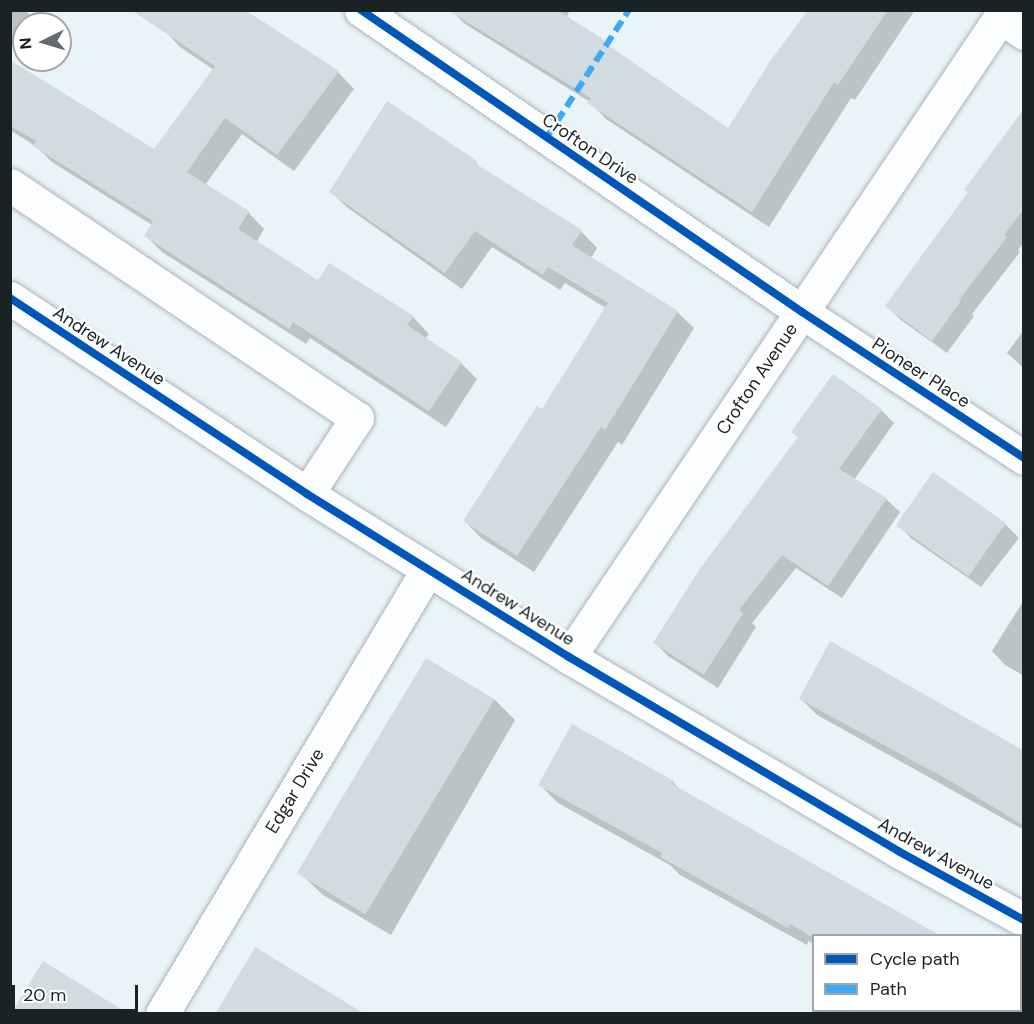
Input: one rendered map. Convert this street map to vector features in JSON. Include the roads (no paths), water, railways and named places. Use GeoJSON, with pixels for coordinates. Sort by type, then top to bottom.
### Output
{"type":"FeatureCollection","features":[{"type":"Feature","properties":{"kind":"street","name":"Crofton Drive"},"geometry":{"type":"LineString","coordinates":[[361,10],[802,312]]}},
{"type":"Feature","properties":{"kind":"street","name":"Crofton Avenue"},"geometry":{"type":"LineString","coordinates":[[569,657],[802,312],[1010,20]]}},
{"type":"Feature","properties":{"kind":"street"},"geometry":{"type":"LineString","coordinates":[[10,185],[357,418],[307,494]]}},
{"type":"Feature","properties":{"kind":"street","name":"Andrew Avenue"},"geometry":{"type":"LineString","coordinates":[[10,298],[307,494],[569,657],[898,851],[1023,920]]}},
{"type":"Feature","properties":{"kind":"street","name":"Pioneer Place"},"geometry":{"type":"LineString","coordinates":[[802,312],[1023,458]]}},
{"type":"Feature","properties":{"kind":"street","name":"Edgar Drive"},"geometry":{"type":"LineString","coordinates":[[162,1014],[428,569]]}}]}
